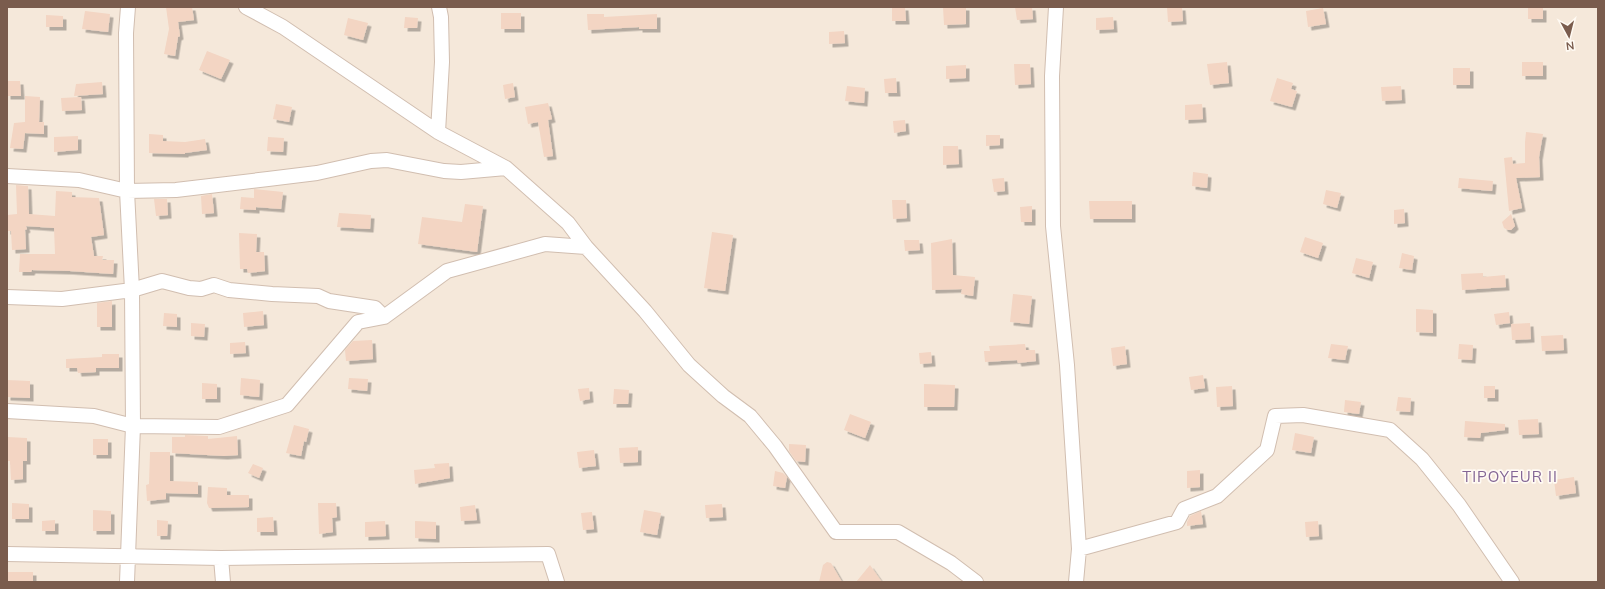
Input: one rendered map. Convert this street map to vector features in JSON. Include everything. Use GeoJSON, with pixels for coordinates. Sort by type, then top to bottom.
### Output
{"type":"FeatureCollection","features":[{"type":"Feature","properties":{"kind":"street"},"geometry":{"type":"LineString","coordinates":[[127,582],[133,426],[132,290],[127,191],[126,33],[128,7]]}},
{"type":"Feature","properties":{"kind":"street"},"geometry":{"type":"LineString","coordinates":[[246,7],[283,27],[438,132],[506,168],[568,223],[586,247],[645,311],[689,365],[723,396],[750,416],[775,446],[836,532],[898,532],[951,563],[976,582]]}},
{"type":"Feature","properties":{"kind":"street"},"geometry":{"type":"LineString","coordinates":[[438,132],[442,62],[441,17],[439,7]]}},
{"type":"Feature","properties":{"kind":"street"},"geometry":{"type":"LineString","coordinates":[[1056,7],[1052,76],[1053,226],[1068,365],[1079,549],[1076,582]]}},
{"type":"Feature","properties":{"kind":"street"},"geometry":{"type":"LineString","coordinates":[[7,176],[79,180],[127,191],[176,190],[317,173],[371,161],[387,160],[444,171],[461,172],[506,168]]}},
{"type":"Feature","properties":{"kind":"street"},"geometry":{"type":"LineString","coordinates":[[7,411],[94,416],[133,426],[219,427],[287,405],[358,322],[384,317],[447,271],[545,244],[586,247]]}},
{"type":"Feature","properties":{"kind":"street"},"geometry":{"type":"LineString","coordinates":[[7,297],[62,299],[132,290],[162,281],[189,288],[201,289],[214,285],[229,290],[318,296],[329,301],[375,308],[384,317]]}},
{"type":"Feature","properties":{"kind":"street"},"geometry":{"type":"LineString","coordinates":[[1079,549],[1177,522],[1184,508],[1217,496],[1267,450],[1275,416],[1303,415],[1390,430],[1422,459],[1459,505],[1512,582]]}},
{"type":"Feature","properties":{"kind":"street"},"geometry":{"type":"LineString","coordinates":[[7,554],[221,558],[548,554],[557,582]]}},
{"type":"Feature","properties":{"kind":"street"},"geometry":{"type":"LineString","coordinates":[[221,558],[224,582]]}},
{"type":"Feature","properties":{"kind":"shaded area"},"geometry":{"type":"Polygon","coordinates":[[[7,7],[1598,7],[1598,582],[7,582],[7,7]]]}},
{"type":"Feature","properties":{"kind":"building"},"geometry":{"type":"Polygon","coordinates":[[[166,7],[192,7],[194,20],[178,22],[180,36],[178,37],[175,56],[164,54],[169,29],[166,7]]]}},
{"type":"Feature","properties":{"kind":"building"},"geometry":{"type":"Polygon","coordinates":[[[892,7],[905,7],[906,21],[892,21],[892,7]]]}},
{"type":"Feature","properties":{"kind":"building"},"geometry":{"type":"Polygon","coordinates":[[[943,7],[966,7],[966,24],[944,25],[943,7]]]}},
{"type":"Feature","properties":{"kind":"building"},"geometry":{"type":"Polygon","coordinates":[[[1015,7],[1032,7],[1033,19],[1017,20],[1015,7]]]}},
{"type":"Feature","properties":{"kind":"building"},"geometry":{"type":"Polygon","coordinates":[[[1167,7],[1182,7],[1183,21],[1168,22],[1167,7]]]}},
{"type":"Feature","properties":{"kind":"building"},"geometry":{"type":"Polygon","coordinates":[[[1528,7],[1543,7],[1543,19],[1528,19],[1528,7]]]}},
{"type":"Feature","properties":{"kind":"building"},"geometry":{"type":"Polygon","coordinates":[[[1323,8],[1326,24],[1308,27],[1306,11],[1323,8]]]}},
{"type":"Feature","properties":{"kind":"building"},"geometry":{"type":"Polygon","coordinates":[[[85,11],[110,14],[108,32],[82,29],[85,11]]]}},
{"type":"Feature","properties":{"kind":"building"},"geometry":{"type":"Polygon","coordinates":[[[501,13],[521,13],[521,29],[501,29],[501,13]]]}},
{"type":"Feature","properties":{"kind":"building"},"geometry":{"type":"Polygon","coordinates":[[[587,14],[604,14],[604,17],[657,14],[657,29],[639,29],[639,27],[588,30],[587,14]]]}},
{"type":"Feature","properties":{"kind":"building"},"geometry":{"type":"Polygon","coordinates":[[[46,15],[63,16],[63,27],[46,27],[46,15]]]}},
{"type":"Feature","properties":{"kind":"building"},"geometry":{"type":"Polygon","coordinates":[[[405,17],[418,18],[417,28],[404,28],[405,17]]]}},
{"type":"Feature","properties":{"kind":"building"},"geometry":{"type":"Polygon","coordinates":[[[1113,17],[1114,29],[1096,30],[1096,18],[1113,17]]]}},
{"type":"Feature","properties":{"kind":"building"},"geometry":{"type":"Polygon","coordinates":[[[348,18],[368,23],[363,40],[344,35],[348,18]]]}},
{"type":"Feature","properties":{"kind":"building"},"geometry":{"type":"Polygon","coordinates":[[[844,31],[845,43],[829,44],[829,32],[844,31]]]}},
{"type":"Feature","properties":{"kind":"building"},"geometry":{"type":"Polygon","coordinates":[[[207,51],[230,60],[221,79],[199,70],[207,51]]]}},
{"type":"Feature","properties":{"kind":"building"},"geometry":{"type":"Polygon","coordinates":[[[1227,62],[1229,83],[1210,85],[1207,64],[1227,62]]]}},
{"type":"Feature","properties":{"kind":"building"},"geometry":{"type":"Polygon","coordinates":[[[1522,62],[1543,62],[1543,76],[1522,76],[1522,62]]]}},
{"type":"Feature","properties":{"kind":"building"},"geometry":{"type":"Polygon","coordinates":[[[1014,64],[1030,64],[1031,84],[1015,85],[1014,64]]]}},
{"type":"Feature","properties":{"kind":"building"},"geometry":{"type":"Polygon","coordinates":[[[966,65],[966,78],[946,79],[946,66],[966,65]]]}},
{"type":"Feature","properties":{"kind":"building"},"geometry":{"type":"Polygon","coordinates":[[[1453,68],[1470,68],[1470,85],[1453,85],[1453,68]]]}},
{"type":"Feature","properties":{"kind":"building"},"geometry":{"type":"Polygon","coordinates":[[[896,78],[897,93],[885,93],[884,79],[896,78]]]}},
{"type":"Feature","properties":{"kind":"building"},"geometry":{"type":"Polygon","coordinates":[[[1277,78],[1293,83],[1291,89],[1297,91],[1292,107],[1270,101],[1277,78]]]}},
{"type":"Feature","properties":{"kind":"building"},"geometry":{"type":"Polygon","coordinates":[[[7,81],[20,81],[21,96],[7,96],[7,81]]]}},
{"type":"Feature","properties":{"kind":"building"},"geometry":{"type":"Polygon","coordinates":[[[102,82],[103,94],[74,96],[76,84],[102,82]]]}},
{"type":"Feature","properties":{"kind":"building"},"geometry":{"type":"Polygon","coordinates":[[[513,83],[515,97],[505,99],[503,85],[513,83]]]}},
{"type":"Feature","properties":{"kind":"building"},"geometry":{"type":"Polygon","coordinates":[[[847,86],[865,88],[864,103],[845,101],[847,86]]]}},
{"type":"Feature","properties":{"kind":"building"},"geometry":{"type":"Polygon","coordinates":[[[1401,86],[1402,100],[1382,101],[1381,87],[1401,86]]]}},
{"type":"Feature","properties":{"kind":"building"},"geometry":{"type":"Polygon","coordinates":[[[25,96],[40,97],[39,122],[44,122],[44,134],[25,133],[23,149],[10,148],[14,123],[25,122],[25,96]]]}},
{"type":"Feature","properties":{"kind":"building"},"geometry":{"type":"Polygon","coordinates":[[[81,97],[82,110],[62,111],[61,98],[81,97]]]}},
{"type":"Feature","properties":{"kind":"building"},"geometry":{"type":"Polygon","coordinates":[[[548,103],[552,119],[548,120],[553,156],[544,157],[538,122],[528,124],[525,107],[548,103]]]}},
{"type":"Feature","properties":{"kind":"building"},"geometry":{"type":"Polygon","coordinates":[[[276,104],[292,107],[289,122],[273,119],[276,104]]]}},
{"type":"Feature","properties":{"kind":"building"},"geometry":{"type":"Polygon","coordinates":[[[1202,104],[1203,119],[1185,120],[1185,105],[1202,104]]]}},
{"type":"Feature","properties":{"kind":"building"},"geometry":{"type":"Polygon","coordinates":[[[905,120],[906,131],[894,133],[893,121],[905,120]]]}},
{"type":"Feature","properties":{"kind":"building"},"geometry":{"type":"Polygon","coordinates":[[[1526,132],[1543,134],[1539,157],[1540,177],[1516,178],[1522,208],[1509,211],[1504,158],[1512,157],[1513,164],[1525,163],[1526,132]]]}},
{"type":"Feature","properties":{"kind":"building"},"geometry":{"type":"Polygon","coordinates":[[[149,134],[163,135],[163,141],[185,142],[205,139],[207,150],[185,154],[149,153],[149,134]]]}},
{"type":"Feature","properties":{"kind":"building"},"geometry":{"type":"Polygon","coordinates":[[[986,135],[1000,135],[1000,145],[986,146],[986,135]]]}},
{"type":"Feature","properties":{"kind":"building"},"geometry":{"type":"Polygon","coordinates":[[[78,136],[78,150],[54,152],[54,137],[78,136]]]}},
{"type":"Feature","properties":{"kind":"building"},"geometry":{"type":"Polygon","coordinates":[[[268,137],[284,138],[283,152],[267,151],[268,137]]]}},
{"type":"Feature","properties":{"kind":"building"},"geometry":{"type":"Polygon","coordinates":[[[943,146],[958,146],[959,164],[943,165],[943,146]]]}},
{"type":"Feature","properties":{"kind":"building"},"geometry":{"type":"Polygon","coordinates":[[[1193,172],[1208,174],[1207,188],[1192,186],[1193,172]]]}},
{"type":"Feature","properties":{"kind":"building"},"geometry":{"type":"Polygon","coordinates":[[[1004,178],[1005,191],[994,192],[992,179],[1004,178]]]}},
{"type":"Feature","properties":{"kind":"building"},"geometry":{"type":"Polygon","coordinates":[[[1459,178],[1493,181],[1492,191],[1458,188],[1459,178]]]}},
{"type":"Feature","properties":{"kind":"building"},"geometry":{"type":"Polygon","coordinates":[[[16,185],[28,186],[29,214],[55,216],[56,191],[72,192],[72,197],[99,198],[104,235],[91,237],[94,256],[103,256],[102,260],[114,260],[113,274],[32,270],[31,272],[19,272],[20,254],[55,254],[54,228],[26,226],[26,249],[12,250],[11,231],[7,231],[7,215],[17,214],[16,185]]]}},
{"type":"Feature","properties":{"kind":"building"},"geometry":{"type":"Polygon","coordinates":[[[254,189],[283,192],[281,209],[256,207],[256,210],[240,209],[241,197],[254,198],[254,189]]]}},
{"type":"Feature","properties":{"kind":"building"},"geometry":{"type":"Polygon","coordinates":[[[1326,190],[1341,193],[1337,208],[1323,204],[1326,190]]]}},
{"type":"Feature","properties":{"kind":"building"},"geometry":{"type":"Polygon","coordinates":[[[212,194],[214,213],[202,214],[201,196],[212,194]]]}},
{"type":"Feature","properties":{"kind":"building"},"geometry":{"type":"Polygon","coordinates":[[[154,199],[167,199],[168,215],[156,216],[154,199]]]}},
{"type":"Feature","properties":{"kind":"building"},"geometry":{"type":"Polygon","coordinates":[[[892,200],[906,200],[907,218],[893,219],[892,200]]]}},
{"type":"Feature","properties":{"kind":"building"},"geometry":{"type":"Polygon","coordinates":[[[1089,201],[1132,201],[1132,219],[1090,219],[1089,201]]]}},
{"type":"Feature","properties":{"kind":"building"},"geometry":{"type":"Polygon","coordinates":[[[465,204],[483,206],[477,252],[418,244],[422,217],[462,222],[465,204]]]}},
{"type":"Feature","properties":{"kind":"building"},"geometry":{"type":"Polygon","coordinates":[[[1032,206],[1032,222],[1021,222],[1020,207],[1032,206]]]}},
{"type":"Feature","properties":{"kind":"building"},"geometry":{"type":"Polygon","coordinates":[[[1404,209],[1405,223],[1394,224],[1394,210],[1404,209]]]}},
{"type":"Feature","properties":{"kind":"building"},"geometry":{"type":"Polygon","coordinates":[[[339,213],[371,215],[370,229],[337,227],[339,213]]]}},
{"type":"Feature","properties":{"kind":"building"},"geometry":{"type":"Polygon","coordinates":[[[1511,214],[1515,226],[1511,230],[1508,230],[1504,228],[1502,222],[1511,214]]]}},
{"type":"Feature","properties":{"kind":"building"},"geometry":{"type":"Polygon","coordinates":[[[712,232],[733,235],[725,291],[704,288],[712,232]]]}},
{"type":"Feature","properties":{"kind":"building"},"geometry":{"type":"Polygon","coordinates":[[[239,233],[257,234],[256,252],[264,252],[265,271],[248,273],[247,269],[240,269],[239,233]]]}},
{"type":"Feature","properties":{"kind":"building"},"geometry":{"type":"Polygon","coordinates":[[[1305,237],[1323,243],[1318,258],[1300,252],[1305,237]]]}},
{"type":"Feature","properties":{"kind":"building"},"geometry":{"type":"Polygon","coordinates":[[[952,239],[953,275],[975,277],[973,296],[961,294],[962,289],[932,290],[931,243],[952,239]]]}},
{"type":"Feature","properties":{"kind":"building"},"geometry":{"type":"Polygon","coordinates":[[[904,240],[919,240],[920,250],[905,251],[904,240]]]}},
{"type":"Feature","properties":{"kind":"building"},"geometry":{"type":"Polygon","coordinates":[[[1402,253],[1414,256],[1412,270],[1399,268],[1402,253]]]}},
{"type":"Feature","properties":{"kind":"building"},"geometry":{"type":"Polygon","coordinates":[[[1356,258],[1373,262],[1369,278],[1352,273],[1356,258]]]}},
{"type":"Feature","properties":{"kind":"building"},"geometry":{"type":"Polygon","coordinates":[[[1483,273],[1483,277],[1505,275],[1506,287],[1462,290],[1461,274],[1483,273]]]}},
{"type":"Feature","properties":{"kind":"building"},"geometry":{"type":"Polygon","coordinates":[[[1013,294],[1032,296],[1029,324],[1010,322],[1013,294]]]}},
{"type":"Feature","properties":{"kind":"building"},"geometry":{"type":"Polygon","coordinates":[[[112,301],[112,327],[97,327],[97,303],[112,301]]]}},
{"type":"Feature","properties":{"kind":"building"},"geometry":{"type":"Polygon","coordinates":[[[1416,309],[1433,310],[1433,333],[1416,332],[1416,309]]]}},
{"type":"Feature","properties":{"kind":"building"},"geometry":{"type":"Polygon","coordinates":[[[263,311],[264,325],[244,327],[243,313],[263,311]]]}},
{"type":"Feature","properties":{"kind":"building"},"geometry":{"type":"Polygon","coordinates":[[[1509,312],[1510,323],[1496,325],[1494,314],[1509,312]]]}},
{"type":"Feature","properties":{"kind":"building"},"geometry":{"type":"Polygon","coordinates":[[[164,313],[177,314],[177,327],[163,326],[164,313]]]}},
{"type":"Feature","properties":{"kind":"building"},"geometry":{"type":"Polygon","coordinates":[[[191,323],[205,324],[204,337],[191,336],[191,323]]]}},
{"type":"Feature","properties":{"kind":"building"},"geometry":{"type":"Polygon","coordinates":[[[1530,323],[1531,339],[1512,340],[1511,324],[1530,323]]]}},
{"type":"Feature","properties":{"kind":"building"},"geometry":{"type":"Polygon","coordinates":[[[1563,335],[1564,350],[1542,351],[1541,336],[1563,335]]]}},
{"type":"Feature","properties":{"kind":"building"},"geometry":{"type":"Polygon","coordinates":[[[372,340],[373,359],[346,361],[345,350],[353,341],[372,340]]]}},
{"type":"Feature","properties":{"kind":"building"},"geometry":{"type":"Polygon","coordinates":[[[245,342],[246,353],[230,354],[230,343],[245,342]]]}},
{"type":"Feature","properties":{"kind":"building"},"geometry":{"type":"Polygon","coordinates":[[[1025,344],[1026,350],[1035,350],[1036,361],[1018,363],[1017,360],[985,362],[984,351],[990,351],[989,346],[1025,344]]]}},
{"type":"Feature","properties":{"kind":"building"},"geometry":{"type":"Polygon","coordinates":[[[1331,344],[1348,346],[1345,360],[1328,358],[1331,344]]]}},
{"type":"Feature","properties":{"kind":"building"},"geometry":{"type":"Polygon","coordinates":[[[1459,344],[1473,345],[1472,360],[1458,359],[1459,344]]]}},
{"type":"Feature","properties":{"kind":"building"},"geometry":{"type":"Polygon","coordinates":[[[1125,346],[1127,364],[1113,366],[1111,348],[1125,346]]]}},
{"type":"Feature","properties":{"kind":"building"},"geometry":{"type":"Polygon","coordinates":[[[931,352],[932,363],[920,364],[919,353],[931,352]]]}},
{"type":"Feature","properties":{"kind":"building"},"geometry":{"type":"Polygon","coordinates":[[[102,354],[119,354],[119,368],[96,368],[96,372],[78,373],[77,368],[66,368],[66,359],[102,357],[102,354]]]}},
{"type":"Feature","properties":{"kind":"building"},"geometry":{"type":"Polygon","coordinates":[[[1203,375],[1205,388],[1191,390],[1189,377],[1203,375]]]}},
{"type":"Feature","properties":{"kind":"building"},"geometry":{"type":"Polygon","coordinates":[[[241,378],[260,380],[259,397],[240,395],[241,378]]]}},
{"type":"Feature","properties":{"kind":"building"},"geometry":{"type":"Polygon","coordinates":[[[349,378],[368,379],[367,391],[348,389],[349,378]]]}},
{"type":"Feature","properties":{"kind":"building"},"geometry":{"type":"Polygon","coordinates":[[[7,380],[30,381],[30,398],[7,397],[7,380]]]}},
{"type":"Feature","properties":{"kind":"building"},"geometry":{"type":"Polygon","coordinates":[[[202,383],[217,384],[217,399],[202,399],[202,383]]]}},
{"type":"Feature","properties":{"kind":"building"},"geometry":{"type":"Polygon","coordinates":[[[924,384],[955,385],[954,407],[924,407],[924,384]]]}},
{"type":"Feature","properties":{"kind":"building"},"geometry":{"type":"Polygon","coordinates":[[[1232,386],[1233,406],[1217,407],[1216,387],[1232,386]]]}},
{"type":"Feature","properties":{"kind":"building"},"geometry":{"type":"Polygon","coordinates":[[[1484,386],[1495,386],[1495,398],[1484,398],[1484,386]]]}},
{"type":"Feature","properties":{"kind":"building"},"geometry":{"type":"Polygon","coordinates":[[[589,388],[590,399],[580,401],[578,389],[589,388]]]}},
{"type":"Feature","properties":{"kind":"building"},"geometry":{"type":"Polygon","coordinates":[[[614,389],[629,390],[628,404],[613,404],[614,389]]]}},
{"type":"Feature","properties":{"kind":"building"},"geometry":{"type":"Polygon","coordinates":[[[1398,397],[1411,398],[1410,412],[1396,411],[1398,397]]]}},
{"type":"Feature","properties":{"kind":"building"},"geometry":{"type":"Polygon","coordinates":[[[1345,400],[1361,402],[1359,414],[1344,412],[1345,400]]]}},
{"type":"Feature","properties":{"kind":"building"},"geometry":{"type":"Polygon","coordinates":[[[850,414],[871,422],[865,438],[844,430],[850,414]]]}},
{"type":"Feature","properties":{"kind":"building"},"geometry":{"type":"Polygon","coordinates":[[[1538,419],[1539,434],[1519,435],[1518,420],[1538,419]]]}},
{"type":"Feature","properties":{"kind":"building"},"geometry":{"type":"Polygon","coordinates":[[[1465,421],[1505,424],[1505,430],[1481,433],[1480,438],[1464,437],[1465,421]]]}},
{"type":"Feature","properties":{"kind":"building"},"geometry":{"type":"Polygon","coordinates":[[[294,425],[309,429],[306,442],[304,441],[301,456],[286,453],[294,425]]]}},
{"type":"Feature","properties":{"kind":"building"},"geometry":{"type":"Polygon","coordinates":[[[1295,433],[1314,437],[1311,453],[1292,450],[1295,433]]]}},
{"type":"Feature","properties":{"kind":"building"},"geometry":{"type":"Polygon","coordinates":[[[185,435],[208,436],[208,439],[237,436],[238,455],[224,456],[172,453],[172,437],[185,437],[185,435]]]}},
{"type":"Feature","properties":{"kind":"building"},"geometry":{"type":"Polygon","coordinates":[[[7,437],[27,438],[27,461],[23,461],[23,479],[11,480],[10,461],[7,461],[7,437]]]}},
{"type":"Feature","properties":{"kind":"building"},"geometry":{"type":"Polygon","coordinates":[[[93,439],[108,439],[108,455],[93,455],[93,439]]]}},
{"type":"Feature","properties":{"kind":"building"},"geometry":{"type":"Polygon","coordinates":[[[789,444],[806,445],[805,462],[796,461],[789,451],[789,444]]]}},
{"type":"Feature","properties":{"kind":"building"},"geometry":{"type":"Polygon","coordinates":[[[638,447],[638,462],[620,463],[619,448],[638,447]]]}},
{"type":"Feature","properties":{"kind":"building"},"geometry":{"type":"Polygon","coordinates":[[[594,450],[596,466],[579,468],[577,452],[594,450]]]}},
{"type":"Feature","properties":{"kind":"building"},"geometry":{"type":"Polygon","coordinates":[[[150,452],[170,452],[170,481],[198,482],[198,494],[166,493],[166,499],[147,501],[146,485],[149,484],[150,452]]]}},
{"type":"Feature","properties":{"kind":"building"},"geometry":{"type":"Polygon","coordinates":[[[449,463],[450,478],[415,484],[414,470],[435,468],[434,464],[449,463]]]}},
{"type":"Feature","properties":{"kind":"building"},"geometry":{"type":"Polygon","coordinates":[[[253,464],[263,468],[259,478],[248,473],[253,464]]]}},
{"type":"Feature","properties":{"kind":"building"},"geometry":{"type":"Polygon","coordinates":[[[1200,470],[1200,487],[1187,488],[1187,471],[1200,470]]]}},
{"type":"Feature","properties":{"kind":"building"},"geometry":{"type":"Polygon","coordinates":[[[775,471],[783,473],[787,477],[785,488],[773,486],[775,471]]]}},
{"type":"Feature","properties":{"kind":"building"},"geometry":{"type":"Polygon","coordinates":[[[1574,477],[1576,493],[1556,496],[1554,480],[1574,477]]]}},
{"type":"Feature","properties":{"kind":"building"},"geometry":{"type":"Polygon","coordinates":[[[208,487],[227,488],[227,495],[249,495],[249,507],[209,508],[207,503],[208,487]]]}},
{"type":"Feature","properties":{"kind":"building"},"geometry":{"type":"Polygon","coordinates":[[[12,503],[29,504],[29,519],[12,519],[12,503]]]}},
{"type":"Feature","properties":{"kind":"building"},"geometry":{"type":"Polygon","coordinates":[[[318,503],[336,503],[337,517],[332,518],[333,532],[319,534],[318,503]]]}},
{"type":"Feature","properties":{"kind":"building"},"geometry":{"type":"Polygon","coordinates":[[[722,504],[723,517],[706,518],[705,505],[722,504]]]}},
{"type":"Feature","properties":{"kind":"building"},"geometry":{"type":"Polygon","coordinates":[[[475,505],[477,520],[461,521],[460,507],[475,505]]]}},
{"type":"Feature","properties":{"kind":"building"},"geometry":{"type":"Polygon","coordinates":[[[93,510],[111,511],[111,531],[93,531],[93,510]]]}},
{"type":"Feature","properties":{"kind":"building"},"geometry":{"type":"Polygon","coordinates":[[[644,510],[661,513],[657,535],[640,532],[644,510]]]}},
{"type":"Feature","properties":{"kind":"building"},"geometry":{"type":"Polygon","coordinates":[[[1201,511],[1203,524],[1187,526],[1190,516],[1201,511]]]}},
{"type":"Feature","properties":{"kind":"building"},"geometry":{"type":"Polygon","coordinates":[[[592,512],[594,529],[583,530],[581,513],[592,512]]]}},
{"type":"Feature","properties":{"kind":"building"},"geometry":{"type":"Polygon","coordinates":[[[273,517],[274,532],[257,532],[257,518],[273,517]]]}},
{"type":"Feature","properties":{"kind":"building"},"geometry":{"type":"Polygon","coordinates":[[[55,520],[55,531],[42,531],[42,521],[55,520]]]}},
{"type":"Feature","properties":{"kind":"building"},"geometry":{"type":"Polygon","coordinates":[[[157,520],[168,521],[167,536],[157,536],[157,520]]]}},
{"type":"Feature","properties":{"kind":"building"},"geometry":{"type":"Polygon","coordinates":[[[385,521],[386,536],[365,537],[365,522],[385,521]]]}},
{"type":"Feature","properties":{"kind":"building"},"geometry":{"type":"Polygon","coordinates":[[[415,521],[436,522],[436,539],[415,538],[415,521]]]}},
{"type":"Feature","properties":{"kind":"building"},"geometry":{"type":"Polygon","coordinates":[[[1318,521],[1319,536],[1306,537],[1305,522],[1318,521]]]}},
{"type":"Feature","properties":{"kind":"building"},"geometry":{"type":"Polygon","coordinates":[[[827,562],[831,563],[842,582],[819,582],[823,565],[827,562]]]}},
{"type":"Feature","properties":{"kind":"building"},"geometry":{"type":"Polygon","coordinates":[[[870,565],[882,582],[856,582],[870,565]]]}},
{"type":"Feature","properties":{"kind":"building"},"geometry":{"type":"Polygon","coordinates":[[[7,572],[33,572],[33,582],[7,582],[7,572]]]}},
{"type":"Feature","properties":{"kind":"district","name":"TIPOYEUR II"},"geometry":{"type":"Point","coordinates":[1510,476]}}]}
